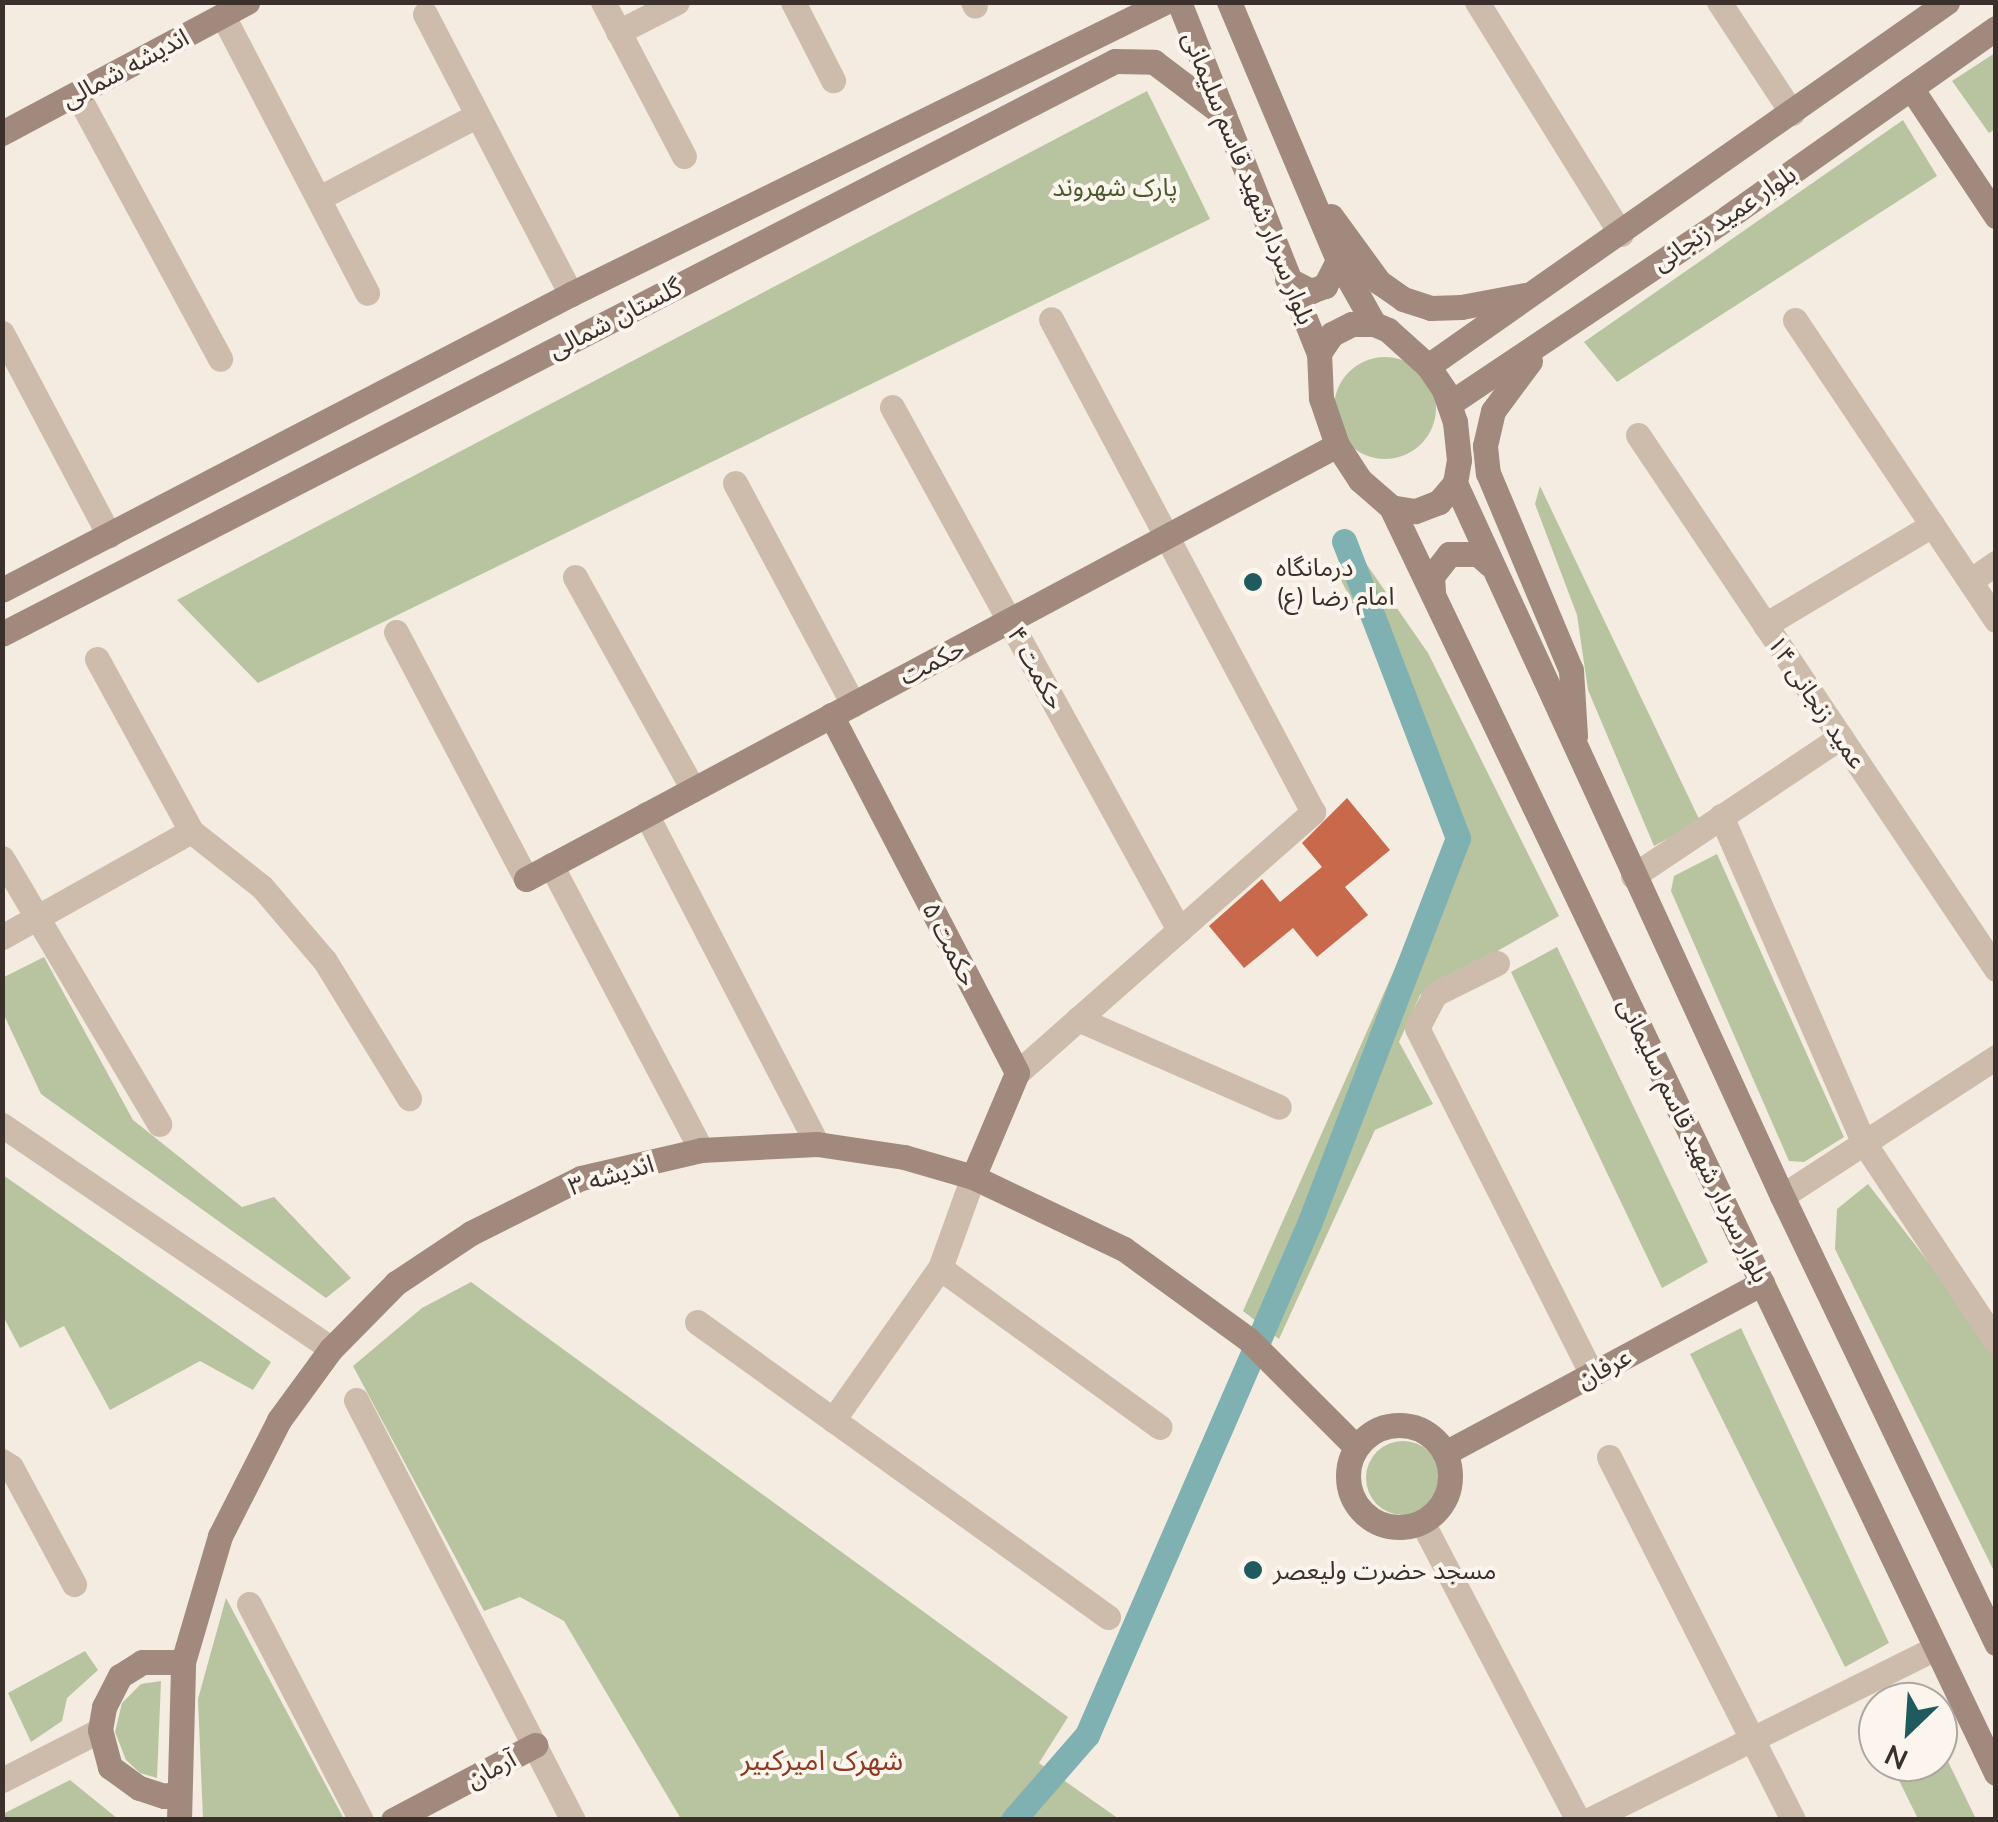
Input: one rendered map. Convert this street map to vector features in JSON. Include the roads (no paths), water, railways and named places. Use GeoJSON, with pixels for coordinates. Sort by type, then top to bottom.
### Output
{"type":"FeatureCollection","features":[{"type":"Feature","properties":{"kind":"main road","name":"اندیشه شمالی"},"geometry":{"type":"LineString","coordinates":[[2,133],[247,2]]}},
{"type":"Feature","properties":{"kind":"main road","name":"گلستان شمالی"},"geometry":{"type":"LineString","coordinates":[[2,590],[571,294],[1165,2]]}},
{"type":"Feature","properties":{"kind":"main road","name":"بلوار سردار شهید قاسم سلیمانی"},"geometry":{"type":"LineString","coordinates":[[1179,2],[1320,353]]}},
{"type":"Feature","properties":{"kind":"main road"},"geometry":{"type":"LineString","coordinates":[[1213,2],[1237,58],[1262,80]]}},
{"type":"Feature","properties":{"kind":"main road","name":"بلوار سردار شهید قاسم سلیمانی"},"geometry":{"type":"LineString","coordinates":[[1229,2],[1338,260],[1374,324]]}},
{"type":"Feature","properties":{"kind":"main road","name":"بلوار عمید زنجانی"},"geometry":{"type":"LineString","coordinates":[[1428,366],[1948,2]]}},
{"type":"Feature","properties":{"kind":"main road","name":"بلوار عمید زنجانی"},"geometry":{"type":"LineString","coordinates":[[1450,404],[1996,28]]}},
{"type":"Feature","properties":{"kind":"main road","name":"گلستان شمالی"},"geometry":{"type":"LineString","coordinates":[[2,634],[1115,61],[1154,62],[1224,114]]}},
{"type":"Feature","properties":{"kind":"main road"},"geometry":{"type":"LineString","coordinates":[[1911,88],[1996,216]]}},
{"type":"Feature","properties":{"kind":"main road"},"geometry":{"type":"LineString","coordinates":[[1306,180],[1379,282],[1403,299],[1432,308],[1461,307],[1535,293]]}},
{"type":"Feature","properties":{"kind":"main road"},"geometry":{"type":"LineString","coordinates":[[1287,278],[1311,291],[1325,286],[1338,260]]}},
{"type":"Feature","properties":{"kind":"main road"},"geometry":{"type":"LineString","coordinates":[[1352,324],[1374,324],[1410,346],[1428,366],[1450,404],[1460,460],[1454,482],[1439,502],[1416,511],[1391,507],[1360,480],[1338,445],[1321,398],[1320,353],[1332,334],[1352,324]]}},
{"type":"Feature","properties":{"kind":"main road"},"geometry":{"type":"LineString","coordinates":[[1561,329],[1511,382],[1493,412],[1485,446],[1488,473],[1498,502],[1572,670],[1575,750]]}},
{"type":"Feature","properties":{"kind":"main road"},"geometry":{"type":"LineString","coordinates":[[1472,336],[1465,347],[1466,361],[1473,372],[1493,376]]}},
{"type":"Feature","properties":{"kind":"main road","name":"حکمت"},"geometry":{"type":"LineString","coordinates":[[526,879],[1338,445]]}},
{"type":"Feature","properties":{"kind":"main road"},"geometry":{"type":"LineString","coordinates":[[1454,482],[1782,1196],[1996,1643]]}},
{"type":"Feature","properties":{"kind":"main road","name":"بلوار سردار شهید قاسم سلیمانی"},"geometry":{"type":"LineString","coordinates":[[1391,507],[1996,1772]]}},
{"type":"Feature","properties":{"kind":"main road"},"geometry":{"type":"LineString","coordinates":[[109,535],[127,569]]}},
{"type":"Feature","properties":{"kind":"main road"},"geometry":{"type":"LineString","coordinates":[[1433,591],[1432,576],[1449,554],[1478,554],[1489,564]]}},
{"type":"Feature","properties":{"kind":"main road","name":"حکمت ۵"},"geometry":{"type":"LineString","coordinates":[[842,710],[1017,1073]]}},
{"type":"Feature","properties":{"kind":"main road"},"geometry":{"type":"LineString","coordinates":[[973,1177],[1017,1073]]}},
{"type":"Feature","properties":{"kind":"main road","name":"اندیشه ۳"},"geometry":{"type":"LineString","coordinates":[[179,1820],[183,1662],[220,1536],[279,1420],[331,1349],[396,1283],[472,1233],[582,1178],[701,1150],[817,1144],[904,1157],[973,1177],[1124,1249],[1248,1339],[1356,1447]]}},
{"type":"Feature","properties":{"kind":"main road","name":"عرفان"},"geometry":{"type":"LineString","coordinates":[[1445,1452],[1762,1283]]}},
{"type":"Feature","properties":{"kind":"main road"},"geometry":{"type":"LineString","coordinates":[[1402,1424],[1428,1433],[1445,1452],[1448,1492],[1422,1522],[1383,1524],[1360,1510],[1353,1498],[1348,1472],[1356,1447],[1376,1430],[1402,1424]]}},
{"type":"Feature","properties":{"kind":"main road"},"geometry":{"type":"LineString","coordinates":[[178,1793],[164,1796],[139,1788],[110,1767],[100,1730],[104,1707],[120,1676],[142,1662],[183,1662]]}},
{"type":"Feature","properties":{"kind":"main road","name":"آرمان"},"geometry":{"type":"LineString","coordinates":[[393,1820],[535,1745]]}},
{"type":"Feature","properties":{"kind":"street"},"geometry":{"type":"LineString","coordinates":[[603,2],[684,156]]}},
{"type":"Feature","properties":{"kind":"street"},"geometry":{"type":"LineString","coordinates":[[618,32],[677,2]]}},
{"type":"Feature","properties":{"kind":"street"},"geometry":{"type":"LineString","coordinates":[[794,2],[833,80]]}},
{"type":"Feature","properties":{"kind":"street"},"geometry":{"type":"LineString","coordinates":[[1477,2],[1621,234]]}},
{"type":"Feature","properties":{"kind":"street"},"geometry":{"type":"LineString","coordinates":[[1719,2],[1792,113]]}},
{"type":"Feature","properties":{"kind":"street"},"geometry":{"type":"LineString","coordinates":[[425,14],[571,294]]}},
{"type":"Feature","properties":{"kind":"street"},"geometry":{"type":"LineString","coordinates":[[223,16],[321,197],[367,292]]}},
{"type":"Feature","properties":{"kind":"street"},"geometry":{"type":"LineString","coordinates":[[77,94],[220,360]]}},
{"type":"Feature","properties":{"kind":"street"},"geometry":{"type":"LineString","coordinates":[[321,197],[476,116]]}},
{"type":"Feature","properties":{"kind":"street"},"geometry":{"type":"LineString","coordinates":[[1017,1073],[1312,812],[1169,535],[1051,319]]}},
{"type":"Feature","properties":{"kind":"street"},"geometry":{"type":"LineString","coordinates":[[1795,320],[1996,620]]}},
{"type":"Feature","properties":{"kind":"street"},"geometry":{"type":"LineString","coordinates":[[2,333],[109,535]]}},
{"type":"Feature","properties":{"kind":"street","name":"حکمت ۴"},"geometry":{"type":"LineString","coordinates":[[892,407],[1179,930]]}},
{"type":"Feature","properties":{"kind":"street","name":"عمید زنجانی ۱۴"},"geometry":{"type":"LineString","coordinates":[[1638,435],[1996,968]]}},
{"type":"Feature","properties":{"kind":"street","name":"حکمت ۵"},"geometry":{"type":"LineString","coordinates":[[735,484],[842,710]]}},
{"type":"Feature","properties":{"kind":"street"},"geometry":{"type":"LineString","coordinates":[[1765,624],[1932,524]]}},
{"type":"Feature","properties":{"kind":"street"},"geometry":{"type":"LineString","coordinates":[[1970,581],[1996,564]]}},
{"type":"Feature","properties":{"kind":"street"},"geometry":{"type":"LineString","coordinates":[[575,577],[694,789]]}},
{"type":"Feature","properties":{"kind":"street"},"geometry":{"type":"LineString","coordinates":[[396,632],[526,879]]}},
{"type":"Feature","properties":{"kind":"street"},"geometry":{"type":"LineString","coordinates":[[98,660],[191,831],[262,888],[325,961],[409,1098]]}},
{"type":"Feature","properties":{"kind":"street"},"geometry":{"type":"LineString","coordinates":[[1634,876],[1841,738]]}},
{"type":"Feature","properties":{"kind":"street"},"geometry":{"type":"LineString","coordinates":[[646,814],[817,1144]]}},
{"type":"Feature","properties":{"kind":"street"},"geometry":{"type":"LineString","coordinates":[[1722,816],[1864,1143],[1996,1342]]}},
{"type":"Feature","properties":{"kind":"street"},"geometry":{"type":"LineString","coordinates":[[2,937],[191,831]]}},
{"type":"Feature","properties":{"kind":"street"},"geometry":{"type":"LineString","coordinates":[[2,858],[160,1124]]}},
{"type":"Feature","properties":{"kind":"street"},"geometry":{"type":"LineString","coordinates":[[550,866],[701,1150]]}},
{"type":"Feature","properties":{"kind":"street"},"geometry":{"type":"LineString","coordinates":[[1497,963],[1435,994],[1417,1028],[1592,1374]]}},
{"type":"Feature","properties":{"kind":"street"},"geometry":{"type":"LineString","coordinates":[[1078,1019],[1279,1106]]}},
{"type":"Feature","properties":{"kind":"street"},"geometry":{"type":"LineString","coordinates":[[1782,1196],[1996,1056]]}},
{"type":"Feature","properties":{"kind":"street"},"geometry":{"type":"LineString","coordinates":[[2,1125],[331,1349]]}},
{"type":"Feature","properties":{"kind":"street"},"geometry":{"type":"LineString","coordinates":[[834,1420],[940,1268],[973,1177]]}},
{"type":"Feature","properties":{"kind":"street"},"geometry":{"type":"LineString","coordinates":[[940,1268],[1160,1427]]}},
{"type":"Feature","properties":{"kind":"street"},"geometry":{"type":"LineString","coordinates":[[697,1322],[1108,1618]]}},
{"type":"Feature","properties":{"kind":"street"},"geometry":{"type":"LineString","coordinates":[[356,1400],[573,1820]]}},
{"type":"Feature","properties":{"kind":"street"},"geometry":{"type":"LineString","coordinates":[[1610,1456],[1793,1820]]}},
{"type":"Feature","properties":{"kind":"street"},"geometry":{"type":"LineString","coordinates":[[2,1461],[11,1466],[74,1584]]}},
{"type":"Feature","properties":{"kind":"street"},"geometry":{"type":"LineString","coordinates":[[1422,1522],[1578,1820]]}},
{"type":"Feature","properties":{"kind":"street"},"geometry":{"type":"LineString","coordinates":[[249,1604],[361,1820]]}},
{"type":"Feature","properties":{"kind":"street"},"geometry":{"type":"LineString","coordinates":[[1589,1820],[1936,1648]]}},
{"type":"Feature","properties":{"kind":"street"},"geometry":{"type":"LineString","coordinates":[[2,1780],[100,1730]]}},
{"type":"Feature","properties":{"kind":"waterway"},"geometry":{"type":"LineString","coordinates":[[1013,1820],[1087,1735],[1309,1224],[1458,838],[1344,541]]}},
{"type":"Feature","properties":{"kind":"place","name":"درمانگاه امام رضا (ع)"},"geometry":{"type":"Point","coordinates":[1253,582]}},
{"type":"Feature","properties":{"kind":"place","name":"مسجد حضرت ولیعصر"},"geometry":{"type":"Point","coordinates":[1253,1570]}},
{"type":"Feature","properties":{"kind":"district","name":"شهرک امیرکبیر"},"geometry":{"type":"Point","coordinates":[822,1760]}},
{"type":"Feature","properties":{"kind":"park label","name":"پارک شهروند"},"geometry":{"type":"Point","coordinates":[1115,187]}}]}
